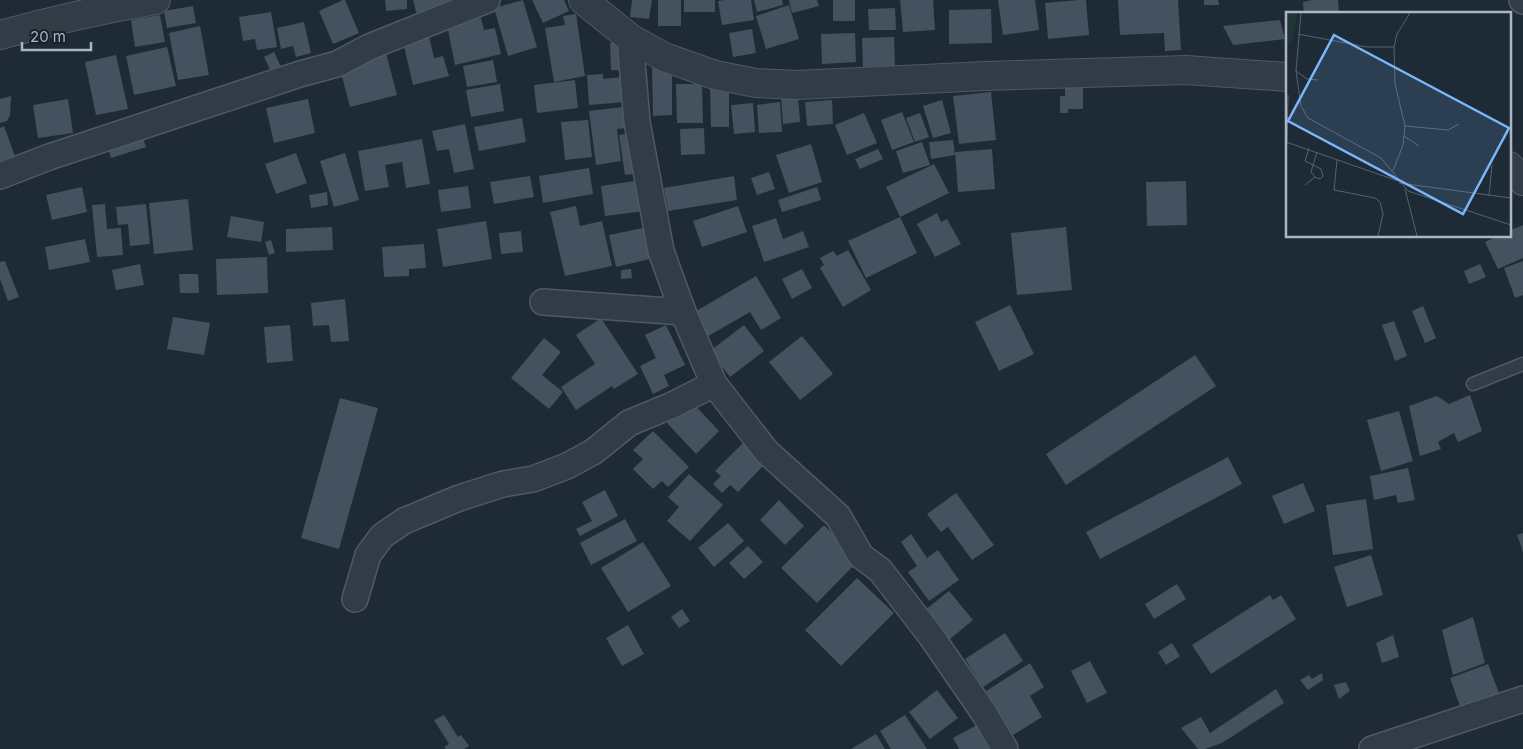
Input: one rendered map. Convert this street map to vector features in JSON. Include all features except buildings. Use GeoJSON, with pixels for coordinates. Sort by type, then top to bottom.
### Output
{"type":"FeatureCollection","features":[{"type":"Feature","properties":{"kind":"street"},"geometry":{"type":"LineString","coordinates":[[0,35],[116,7],[156,0]]}},
{"type":"Feature","properties":{"kind":"street"},"geometry":{"type":"LineString","coordinates":[[0,176],[49,157],[300,74],[338,64],[368,47],[487,0]]}},
{"type":"Feature","properties":{"kind":"street"},"geometry":{"type":"LineString","coordinates":[[583,0],[630,38],[664,57],[715,76],[756,83],[797,85],[986,76],[1186,70],[1286,77]]}},
{"type":"Feature","properties":{"kind":"street"},"geometry":{"type":"LineString","coordinates":[[630,38],[637,122],[661,251],[683,312],[714,384],[766,452],[838,516],[861,556],[880,570],[931,636],[984,713],[1005,749]]}},
{"type":"Feature","properties":{"kind":"street"},"geometry":{"type":"LineString","coordinates":[[1510,167],[1523,181]]}},
{"type":"Feature","properties":{"kind":"street"},"geometry":{"type":"LineString","coordinates":[[543,302],[683,312]]}},
{"type":"Feature","properties":{"kind":"street"},"geometry":{"type":"LineString","coordinates":[[355,599],[368,555],[382,536],[404,521],[460,498],[503,484],[533,479],[567,466],[593,452],[629,423],[670,406],[714,384]]}},
{"type":"Feature","properties":{"kind":"street"},"geometry":{"type":"LineString","coordinates":[[1372,749],[1523,699]]}},
{"type":"Feature","properties":{"kind":"lane"},"geometry":{"type":"LineString","coordinates":[[1473,384],[1523,364]]}}]}
